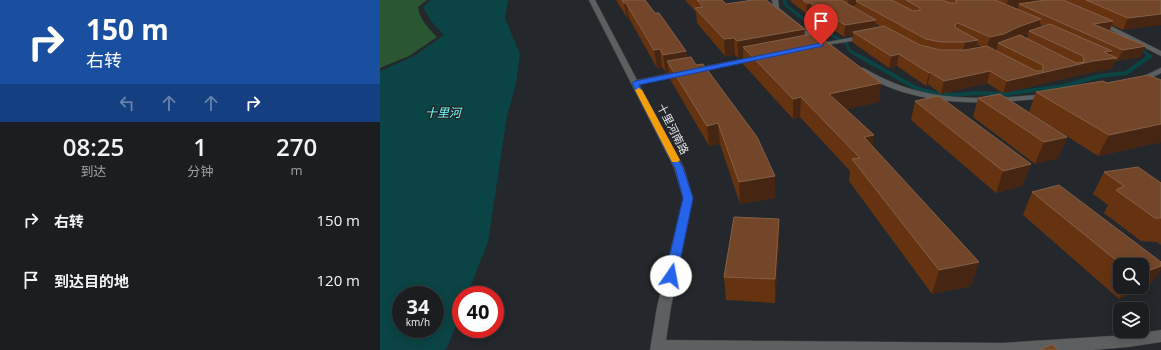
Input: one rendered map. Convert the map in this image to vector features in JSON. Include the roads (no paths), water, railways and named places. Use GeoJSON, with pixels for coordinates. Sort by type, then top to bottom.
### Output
{"type":"FeatureCollection","features":[{"type":"Feature","properties":{"kind":"street","name":"十里河南路"},"geometry":{"type":"LineString","coordinates":[[592,0],[679,168],[688,198],[664,307],[657,348]]}},
{"type":"Feature","properties":{"kind":"street"},"geometry":{"type":"LineString","coordinates":[[775,0],[776,9],[792,23],[834,53]]}},
{"type":"Feature","properties":{"kind":"street"},"geometry":{"type":"LineString","coordinates":[[1090,18],[1161,54]]}},
{"type":"Feature","properties":{"kind":"street"},"geometry":{"type":"LineString","coordinates":[[806,48],[870,36]]}},
{"type":"Feature","properties":{"kind":"street"},"geometry":{"type":"LineString","coordinates":[[635,83],[767,56]]}},
{"type":"Feature","properties":{"kind":"street"},"geometry":{"type":"LineString","coordinates":[[853,65],[892,87],[926,97],[968,100],[1014,99],[1057,95]]}},
{"type":"Feature","properties":{"kind":"street"},"geometry":{"type":"LineString","coordinates":[[1127,84],[1134,83],[1161,70]]}},
{"type":"Feature","properties":{"kind":"street"},"geometry":{"type":"LineString","coordinates":[[657,348],[1002,350],[1128,341],[1161,336]]}},
{"type":"Feature","properties":{"kind":"water","name":"十里河"},"geometry":{"type":"Polygon","coordinates":[[[431,0],[508,0],[505,18],[520,54],[516,84],[507,116],[488,242],[471,286],[452,286],[452,335],[448,345],[445,350],[380,350],[380,71],[414,56],[444,35],[431,21],[423,7],[431,0]]]}},
{"type":"Feature","properties":{"kind":"waterway"},"geometry":{"type":"LineString","coordinates":[[784,0],[787,6],[802,18],[847,44],[849,50],[860,57]]}},
{"type":"Feature","properties":{"kind":"waterway"},"geometry":{"type":"LineString","coordinates":[[1137,48],[1149,56]]}},
{"type":"Feature","properties":{"kind":"waterway"},"geometry":{"type":"LineString","coordinates":[[859,56],[916,88],[938,94],[958,95],[974,93],[1006,94],[1063,86],[1100,76],[1126,73],[1149,56]]}}]}
